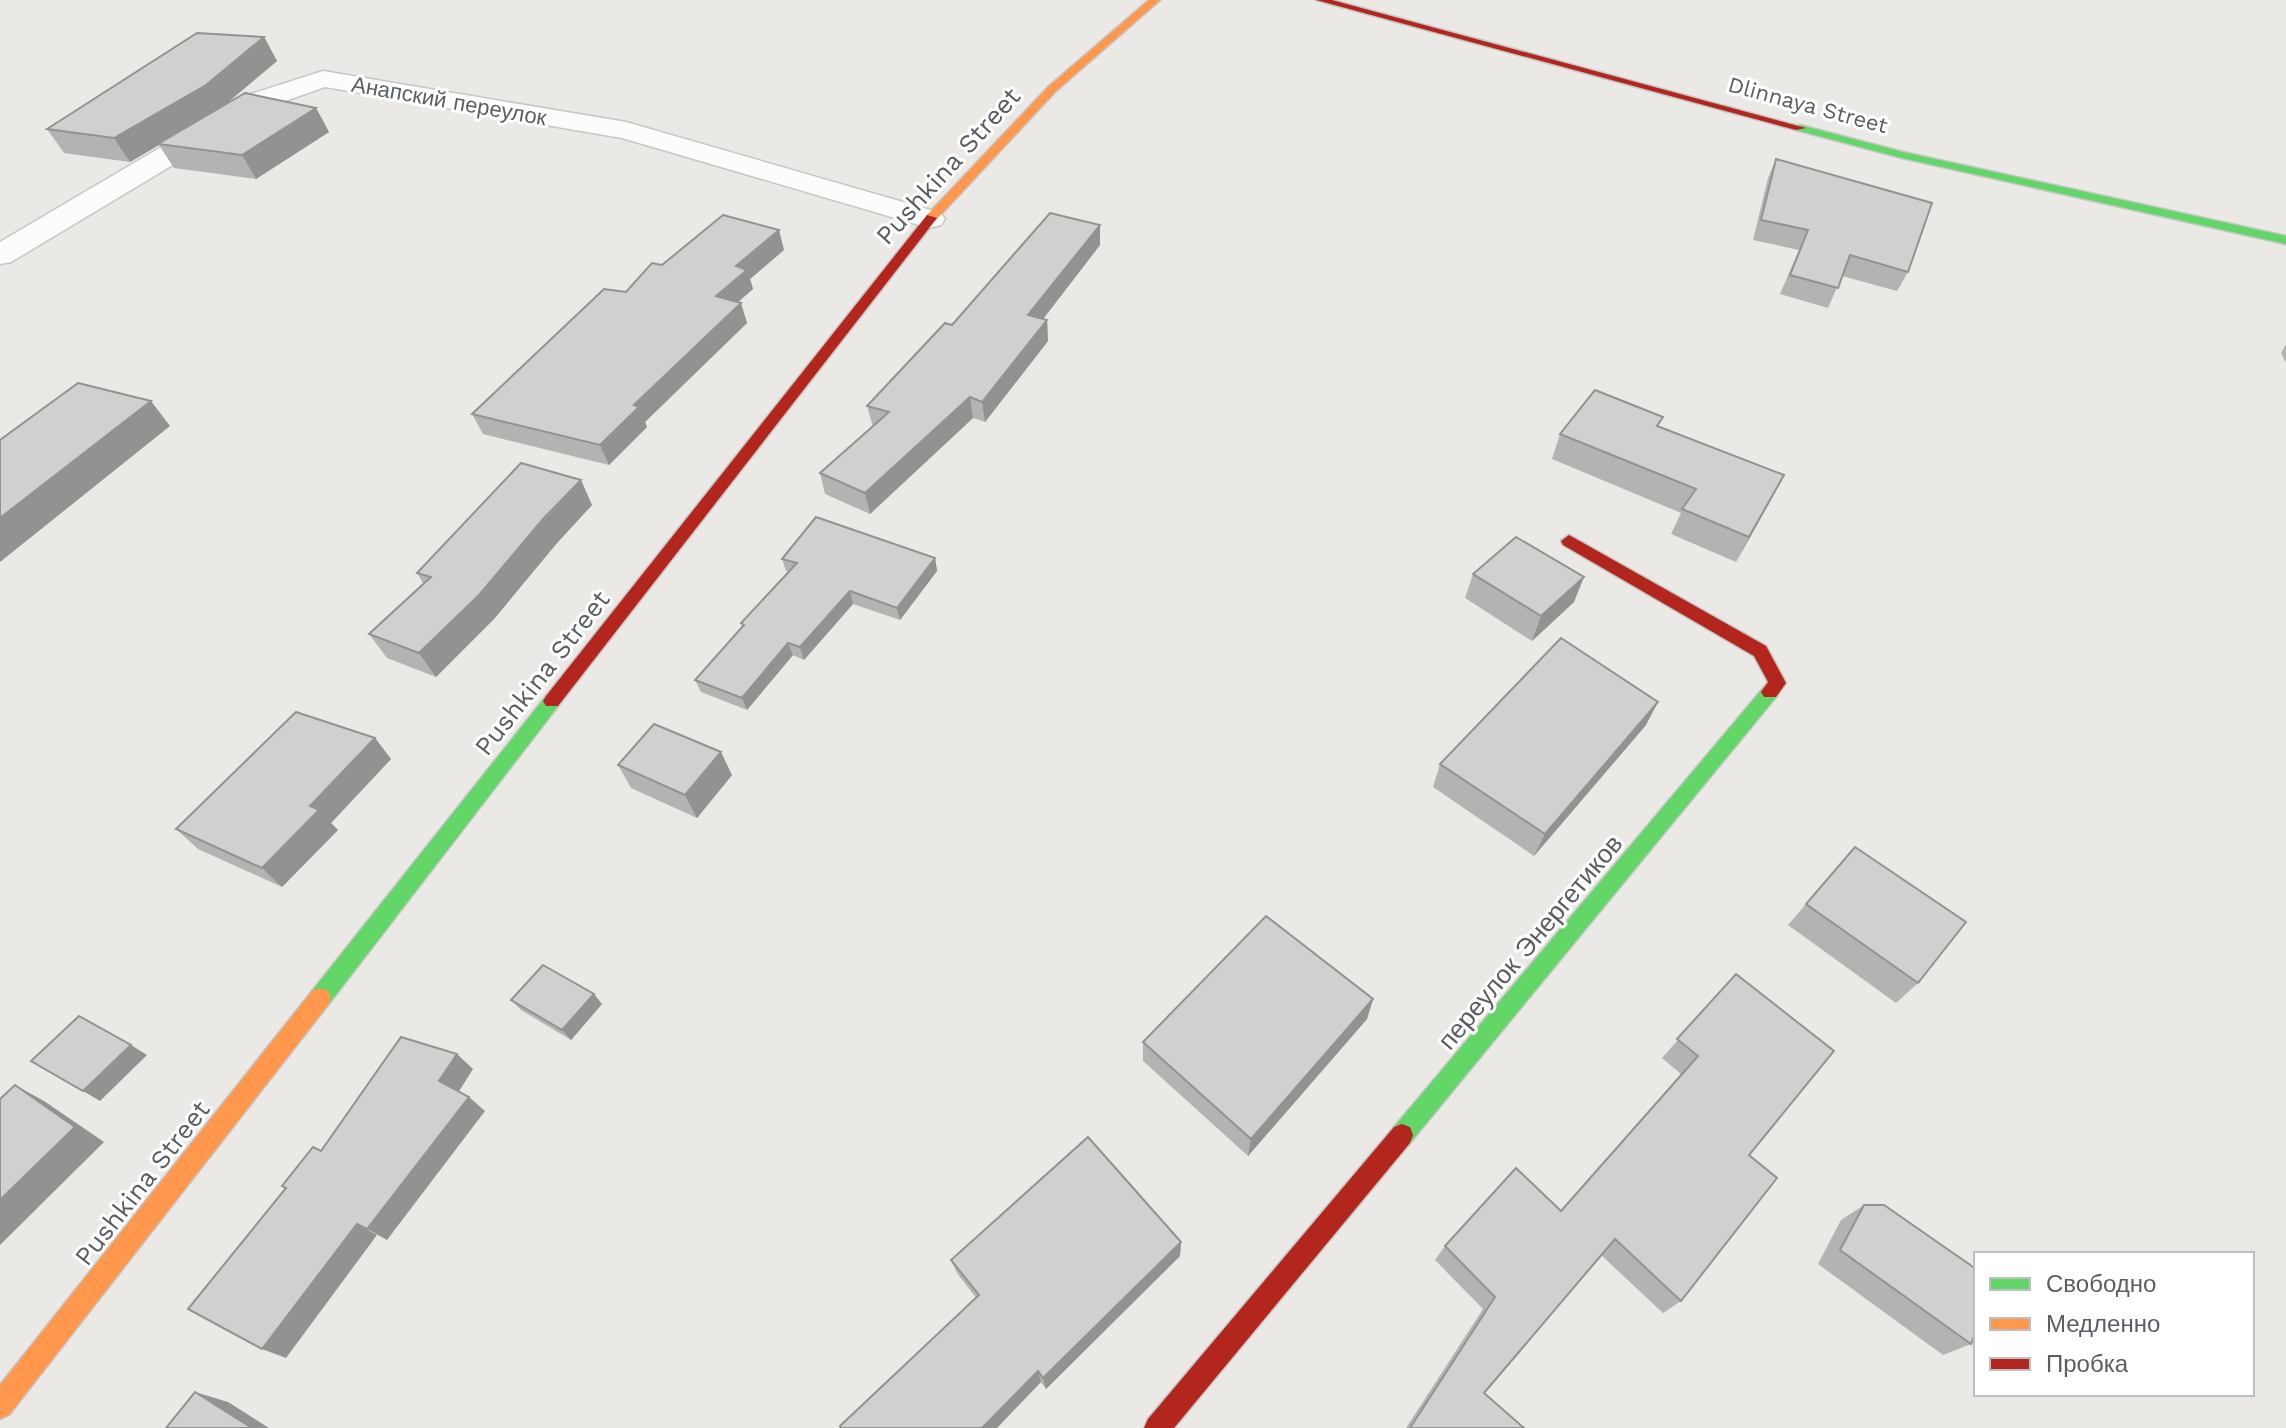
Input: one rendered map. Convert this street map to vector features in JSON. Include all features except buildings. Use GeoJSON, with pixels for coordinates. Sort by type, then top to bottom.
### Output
{"type":"FeatureCollection","features":[{"type":"Feature","properties":{"kind":"street","name":"Pushkina Street"},"geometry":{"type":"LineString","coordinates":[[0,1406],[930,219],[1052,89],[1155,0]]}},
{"type":"Feature","properties":{"kind":"street","name":"Dlinnaya Street"},"geometry":{"type":"LineString","coordinates":[[1321,0],[1902,155],[2286,240]]}},
{"type":"Feature","properties":{"kind":"street","name":"Анапский переулок"},"geometry":{"type":"LineString","coordinates":[[0,255],[261,100],[323,79],[626,130],[930,219]]}},
{"type":"Feature","properties":{"kind":"street","name":"переулок Энергетиков"},"geometry":{"type":"LineString","coordinates":[[1157,1428],[1751,719],[1777,683],[1760,651],[1569,541]]}},
{"type":"Feature","properties":{"kind":"traffic: fast"},"geometry":{"type":"LineString","coordinates":[[1800,128],[1902,155],[2286,240]]}},
{"type":"Feature","properties":{"kind":"traffic: fast"},"geometry":{"type":"LineString","coordinates":[[1402,1135],[1770,692]]}},
{"type":"Feature","properties":{"kind":"traffic: fast"},"geometry":{"type":"LineString","coordinates":[[320,998],[552,701]]}},
{"type":"Feature","properties":{"kind":"traffic: slow"},"geometry":{"type":"LineString","coordinates":[[931,218],[1052,89],[1155,0]]}},
{"type":"Feature","properties":{"kind":"traffic: slow"},"geometry":{"type":"LineString","coordinates":[[0,1406],[320,998]]}},
{"type":"Feature","properties":{"kind":"traffic: jam"},"geometry":{"type":"LineString","coordinates":[[1321,0],[1800,128]]}},
{"type":"Feature","properties":{"kind":"traffic: jam"},"geometry":{"type":"LineString","coordinates":[[552,701],[931,218]]}},
{"type":"Feature","properties":{"kind":"traffic: jam"},"geometry":{"type":"LineString","coordinates":[[1569,541],[1760,651],[1777,683],[1770,692]]}},
{"type":"Feature","properties":{"kind":"traffic: jam"},"geometry":{"type":"LineString","coordinates":[[1157,1428],[1402,1135]]}}]}
